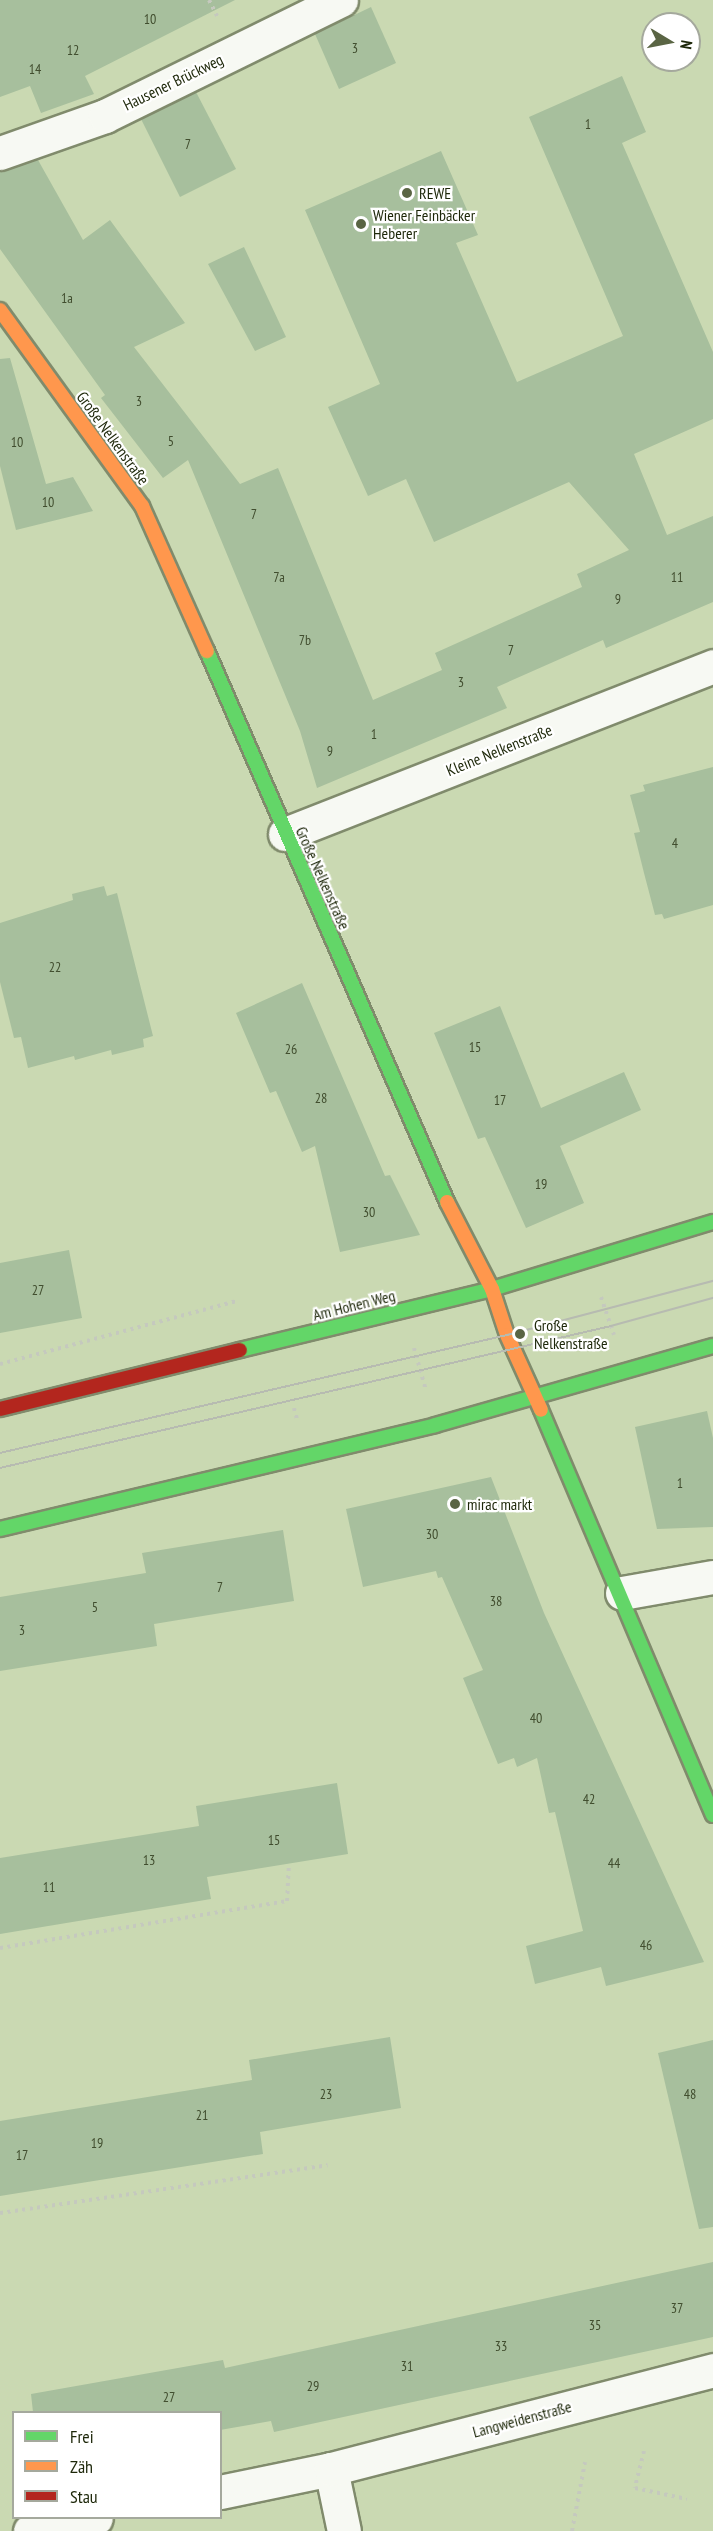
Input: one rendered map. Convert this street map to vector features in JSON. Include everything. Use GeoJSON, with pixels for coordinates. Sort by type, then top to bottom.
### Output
{"type":"FeatureCollection","features":[{"type":"Feature","properties":{"kind":"street","name":"Hausener Brückweg"},"geometry":{"type":"LineString","coordinates":[[0,153],[105,116],[341,0]]}},
{"type":"Feature","properties":{"kind":"street","name":"Große Nelkenstraße"},"geometry":{"type":"LineString","coordinates":[[0,310],[142,506],[456,1223],[492,1289],[507,1335],[516,1348],[622,1593],[713,1815]]}},
{"type":"Feature","properties":{"kind":"street","name":"Kleine Nelkenstraße"},"geometry":{"type":"LineString","coordinates":[[285,834],[713,666]]}},
{"type":"Feature","properties":{"kind":"street","name":"Am Hohen Weg"},"geometry":{"type":"LineString","coordinates":[[0,1409],[492,1289],[713,1222]]}},
{"type":"Feature","properties":{"kind":"street"},"geometry":{"type":"LineString","coordinates":[[0,1529],[105,1507],[537,1398],[713,1346]]}},
{"type":"Feature","properties":{"kind":"street"},"geometry":{"type":"LineString","coordinates":[[622,1593],[713,1576]]}},
{"type":"Feature","properties":{"kind":"street","name":"Langweidenstraße"},"geometry":{"type":"LineString","coordinates":[[222,2492],[331,2469],[713,2370]]}},
{"type":"Feature","properties":{"kind":"street"},"geometry":{"type":"LineString","coordinates":[[331,2469],[344,2531]]}},
{"type":"Feature","properties":{"kind":"street"},"geometry":{"type":"LineString","coordinates":[[30,2531],[87,2519]]}},
{"type":"Feature","properties":{"kind":"path"},"geometry":{"type":"LineString","coordinates":[[600,1293],[618,1347]]}},
{"type":"Feature","properties":{"kind":"path"},"geometry":{"type":"LineString","coordinates":[[0,1364],[236,1301]]}},
{"type":"Feature","properties":{"kind":"path"},"geometry":{"type":"LineString","coordinates":[[413,1339],[427,1393]]}},
{"type":"Feature","properties":{"kind":"path"},"geometry":{"type":"LineString","coordinates":[[0,1948],[286,1901],[289,1864]]}},
{"type":"Feature","properties":{"kind":"path"},"geometry":{"type":"LineString","coordinates":[[0,2213],[328,2165]]}},
{"type":"Feature","properties":{"kind":"path"},"geometry":{"type":"LineString","coordinates":[[644,2451],[635,2488],[687,2499]]}},
{"type":"Feature","properties":{"kind":"path"},"geometry":{"type":"LineString","coordinates":[[572,2531],[585,2462]]}},
{"type":"Feature","properties":{"kind":"building"},"geometry":{"type":"Polygon","coordinates":[[[0,0],[235,0],[85,76],[94,94],[41,113],[30,86],[0,97],[0,0]]]}},
{"type":"Feature","properties":{"kind":"building"},"geometry":{"type":"Polygon","coordinates":[[[371,7],[396,63],[339,89],[315,34],[371,7]]]}},
{"type":"Feature","properties":{"kind":"building"},"geometry":{"type":"Polygon","coordinates":[[[622,76],[646,132],[622,143],[713,352],[713,419],[634,454],[667,535],[713,516],[713,602],[606,648],[603,640],[497,687],[507,708],[317,788],[300,731],[188,460],[163,478],[101,398],[105,395],[0,249],[0,171],[38,160],[83,240],[110,220],[185,323],[134,347],[240,484],[278,468],[373,700],[442,670],[435,653],[582,587],[577,574],[629,550],[569,482],[434,542],[406,479],[368,496],[328,407],[380,384],[305,210],[441,151],[478,235],[456,243],[517,382],[623,336],[529,117],[622,76]]]}},
{"type":"Feature","properties":{"kind":"building"},"geometry":{"type":"Polygon","coordinates":[[[196,92],[236,169],[180,197],[141,119],[196,92]]]}},
{"type":"Feature","properties":{"kind":"building"},"geometry":{"type":"Polygon","coordinates":[[[244,247],[286,337],[255,351],[208,264],[244,247]]]}},
{"type":"Feature","properties":{"kind":"building"},"geometry":{"type":"Polygon","coordinates":[[[10,358],[46,484],[73,477],[93,511],[16,530],[0,466],[0,359],[10,358]]]}},
{"type":"Feature","properties":{"kind":"building"},"geometry":{"type":"Polygon","coordinates":[[[713,767],[713,905],[664,919],[662,914],[655,915],[634,833],[640,832],[630,795],[645,791],[643,785],[713,767]]]}},
{"type":"Feature","properties":{"kind":"building"},"geometry":{"type":"Polygon","coordinates":[[[104,886],[107,896],[117,893],[153,1036],[143,1039],[144,1047],[112,1055],[111,1050],[75,1060],[74,1056],[28,1068],[21,1037],[14,1038],[0,982],[0,923],[73,900],[72,894],[104,886]]]}},
{"type":"Feature","properties":{"kind":"building"},"geometry":{"type":"Polygon","coordinates":[[[302,983],[385,1176],[390,1175],[420,1235],[340,1252],[315,1146],[302,1152],[276,1091],[270,1093],[236,1013],[302,983]]]}},
{"type":"Feature","properties":{"kind":"building"},"geometry":{"type":"Polygon","coordinates":[[[500,1006],[541,1108],[624,1072],[641,1110],[560,1146],[584,1203],[526,1228],[485,1137],[478,1139],[434,1033],[500,1006]]]}},
{"type":"Feature","properties":{"kind":"building"},"geometry":{"type":"Polygon","coordinates":[[[69,1250],[82,1318],[0,1333],[0,1263],[69,1250]]]}},
{"type":"Feature","properties":{"kind":"building"},"geometry":{"type":"Polygon","coordinates":[[[707,1411],[713,1438],[713,1527],[657,1529],[635,1427],[707,1411]]]}},
{"type":"Feature","properties":{"kind":"building"},"geometry":{"type":"Polygon","coordinates":[[[491,1477],[544,1613],[704,1962],[606,1986],[601,1967],[535,1984],[526,1946],[583,1931],[555,1812],[549,1813],[537,1758],[517,1767],[514,1758],[498,1764],[463,1678],[483,1670],[442,1577],[438,1578],[436,1571],[363,1587],[346,1509],[491,1477]]]}},
{"type":"Feature","properties":{"kind":"building"},"geometry":{"type":"Polygon","coordinates":[[[283,1530],[294,1601],[154,1624],[157,1646],[0,1671],[0,1597],[146,1573],[142,1553],[283,1530]]]}},
{"type":"Feature","properties":{"kind":"building"},"geometry":{"type":"Polygon","coordinates":[[[337,1783],[348,1854],[207,1877],[211,1899],[0,1934],[0,1858],[199,1826],[196,1806],[337,1783]]]}},
{"type":"Feature","properties":{"kind":"building"},"geometry":{"type":"Polygon","coordinates":[[[390,2037],[401,2108],[260,2132],[263,2154],[0,2196],[0,2121],[252,2080],[249,2060],[390,2037]]]}},
{"type":"Feature","properties":{"kind":"building"},"geometry":{"type":"Polygon","coordinates":[[[713,2040],[713,2227],[699,2229],[658,2053],[713,2040]]]}},
{"type":"Feature","properties":{"kind":"building"},"geometry":{"type":"Polygon","coordinates":[[[713,2262],[713,2337],[274,2432],[271,2421],[222,2430],[222,2411],[33,2411],[31,2394],[223,2360],[225,2368],[713,2262]]]}},
{"type":"Feature","properties":{"kind":"tram line"},"geometry":{"type":"LineString","coordinates":[[0,1453],[507,1335],[713,1281]]}},
{"type":"Feature","properties":{"kind":"tram line"},"geometry":{"type":"LineString","coordinates":[[0,1468],[611,1326],[713,1298]]}},
{"type":"Feature","properties":{"kind":"traffic: fast"},"geometry":{"type":"LineString","coordinates":[[207,651],[447,1202]]}},
{"type":"Feature","properties":{"kind":"traffic: fast"},"geometry":{"type":"LineString","coordinates":[[240,1350],[492,1289],[713,1222]]}},
{"type":"Feature","properties":{"kind":"traffic: fast"},"geometry":{"type":"LineString","coordinates":[[0,1529],[435,1425],[713,1346]]}},
{"type":"Feature","properties":{"kind":"traffic: fast"},"geometry":{"type":"LineString","coordinates":[[541,1410],[713,1815]]}},
{"type":"Feature","properties":{"kind":"traffic: slow"},"geometry":{"type":"LineString","coordinates":[[0,310],[142,506],[207,651]]}},
{"type":"Feature","properties":{"kind":"traffic: slow"},"geometry":{"type":"LineString","coordinates":[[447,1202],[492,1289],[507,1335],[541,1410]]}},
{"type":"Feature","properties":{"kind":"traffic: jam"},"geometry":{"type":"LineString","coordinates":[[0,1409],[240,1350]]}},
{"type":"Feature","properties":{"kind":"place","name":"REWE"},"geometry":{"type":"Point","coordinates":[407,193]}},
{"type":"Feature","properties":{"kind":"place","name":"Wiener Feinbäcker Heberer"},"geometry":{"type":"Point","coordinates":[361,224]}},
{"type":"Feature","properties":{"kind":"place","name":"Große Nelkenstraße"},"geometry":{"type":"Point","coordinates":[520,1334]}},
{"type":"Feature","properties":{"kind":"place","name":"mirac markt"},"geometry":{"type":"Point","coordinates":[455,1504]}}]}
